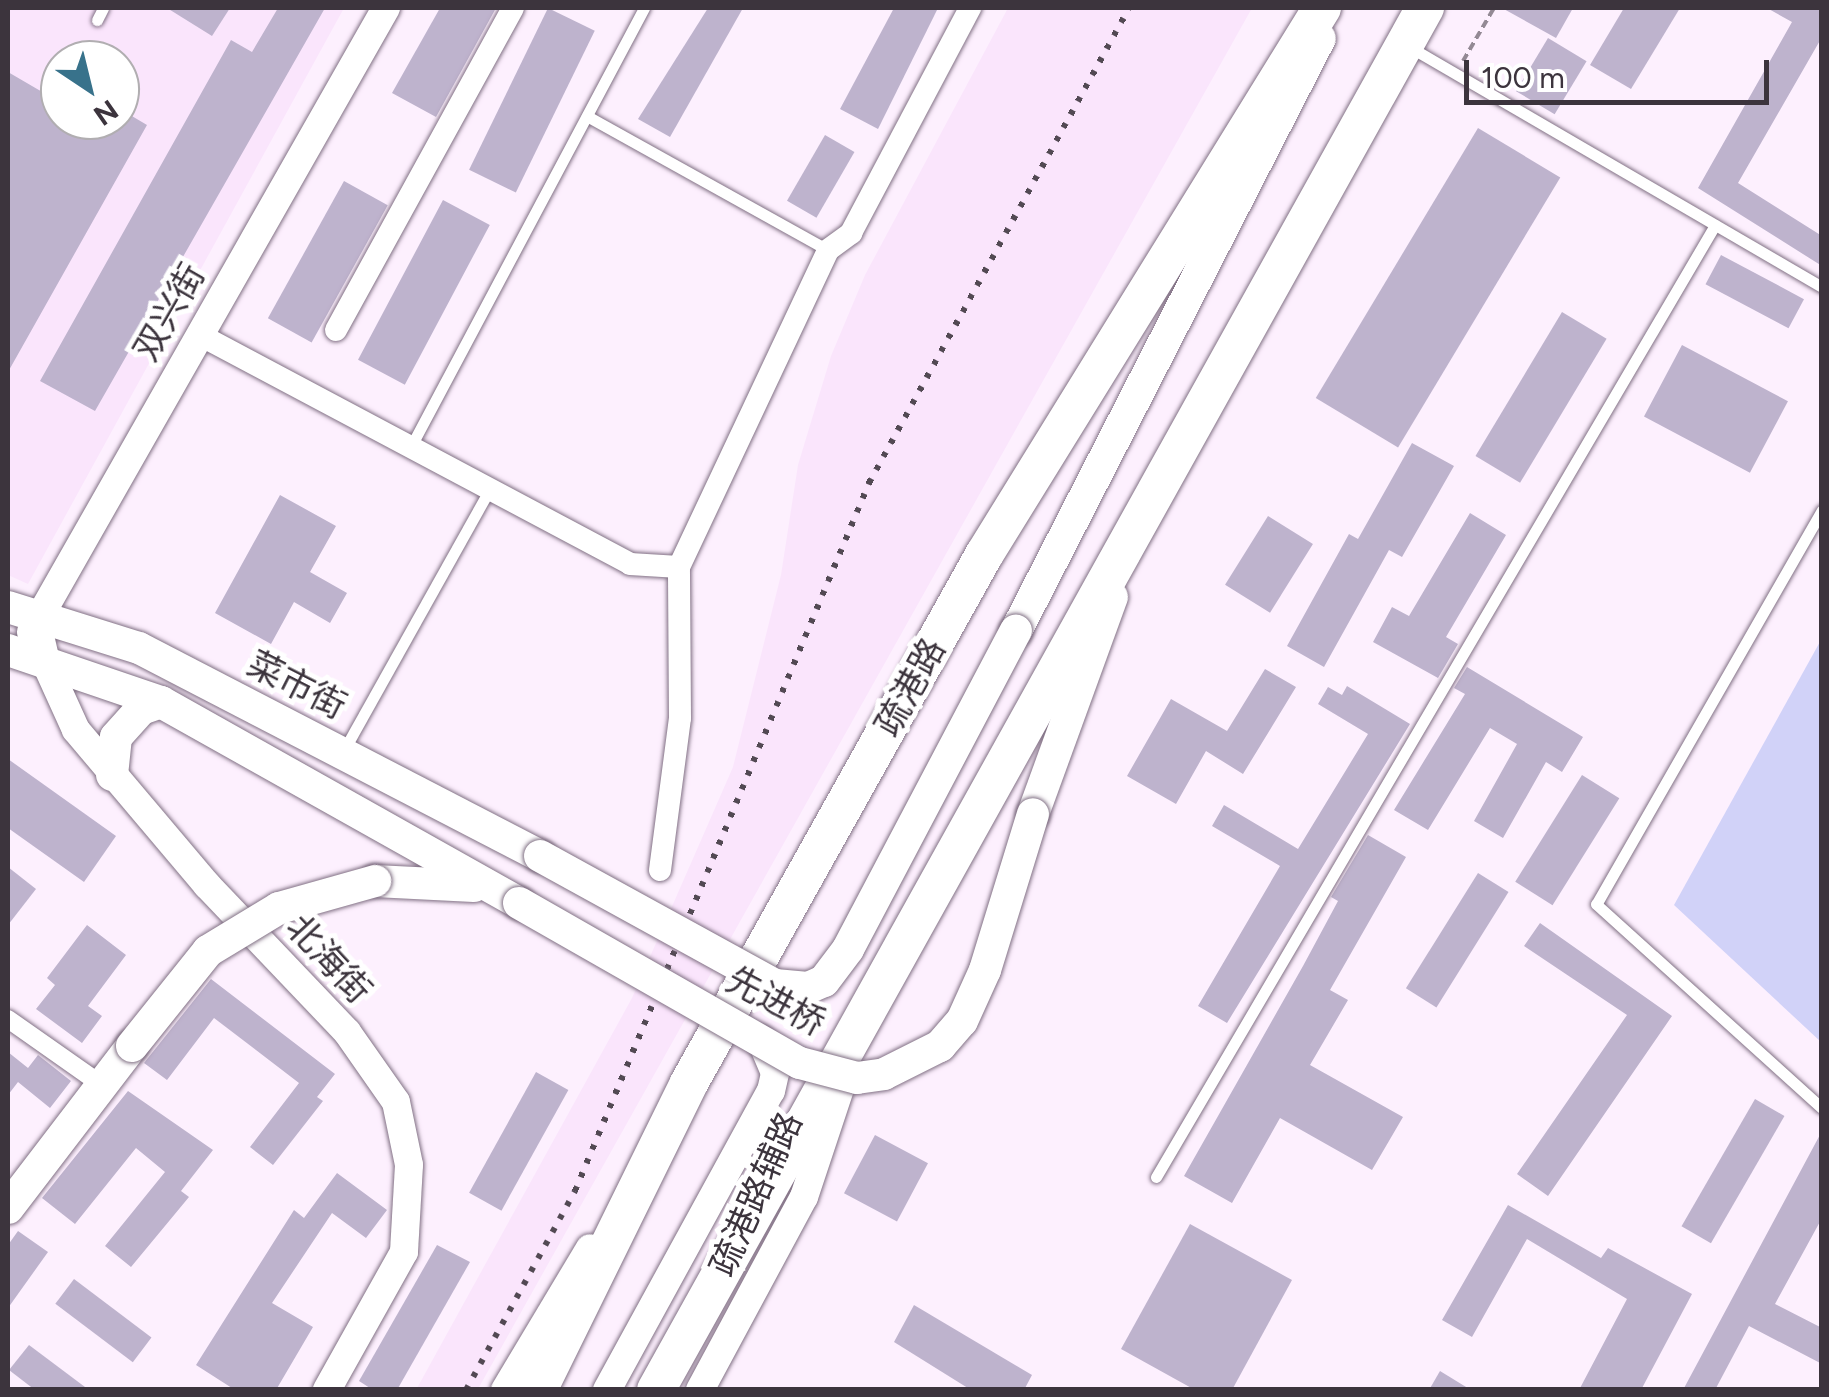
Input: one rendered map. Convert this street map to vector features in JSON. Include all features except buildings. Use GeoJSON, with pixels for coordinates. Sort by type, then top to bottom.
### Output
{"type":"FeatureCollection","features":[{"type":"Feature","properties":{"kind":"highway","name":"疏港路"},"geometry":{"type":"LineString","coordinates":[[538,1390],[689,1084],[984,555],[1322,8]]}},
{"type":"Feature","properties":{"kind":"highway"},"geometry":{"type":"LineString","coordinates":[[656,1390],[1424,8]]}},
{"type":"Feature","properties":{"kind":"main road","name":"先进桥"},"geometry":{"type":"LineString","coordinates":[[540,856],[774,985],[808,988],[824,981],[848,949],[1016,631],[1336,8]]}},
{"type":"Feature","properties":{"kind":"main road","name":"先进桥"},"geometry":{"type":"LineString","coordinates":[[508,897],[800,1063],[857,1078],[913,1063],[940,1046],[974,998],[1032,814],[1152,497]]}},
{"type":"Feature","properties":{"kind":"main road","name":"菜市街"},"geometry":{"type":"LineString","coordinates":[[22,613],[139,648],[540,856]]}},
{"type":"Feature","properties":{"kind":"main road"},"geometry":{"type":"LineString","coordinates":[[25,658],[161,702],[508,897]]}},
{"type":"Feature","properties":{"kind":"main road"},"geometry":{"type":"LineString","coordinates":[[112,775],[116,737],[141,709],[161,702]]}},
{"type":"Feature","properties":{"kind":"main road"},"geometry":{"type":"LineString","coordinates":[[8,1208],[208,952],[279,908],[374,881],[454,882],[508,897]]}},
{"type":"Feature","properties":{"kind":"street","name":"双兴街"},"geometry":{"type":"LineString","coordinates":[[22,613],[200,335],[386,8]]}},
{"type":"Feature","properties":{"kind":"street"},"geometry":{"type":"LineString","coordinates":[[336,330],[514,8]]}},
{"type":"Feature","properties":{"kind":"street"},"geometry":{"type":"LineString","coordinates":[[660,870],[680,718],[679,568],[828,250],[851,234],[970,8]]}},
{"type":"Feature","properties":{"kind":"street"},"geometry":{"type":"LineString","coordinates":[[200,335],[630,564],[679,568]]}},
{"type":"Feature","properties":{"kind":"street","name":"北海街"},"geometry":{"type":"LineString","coordinates":[[22,613],[25,658],[76,730],[112,775],[347,1032],[396,1102],[409,1165],[404,1252],[327,1390]]}},
{"type":"Feature","properties":{"kind":"street"},"geometry":{"type":"LineString","coordinates":[[8,1020],[102,1085]]}},
{"type":"Feature","properties":{"kind":"street","name":"疏港路辅路"},"geometry":{"type":"LineString","coordinates":[[700,1390],[804,1198],[861,1021]]}},
{"type":"Feature","properties":{"kind":"street","name":"疏港路辅路"},"geometry":{"type":"LineString","coordinates":[[606,1390],[771,1091],[775,1072],[760,1040]]}},
{"type":"Feature","properties":{"kind":"street"},"geometry":{"type":"LineString","coordinates":[[506,1390],[689,1084]]}},
{"type":"Feature","properties":{"kind":"lane"},"geometry":{"type":"LineString","coordinates":[[410,450],[644,8]]}},
{"type":"Feature","properties":{"kind":"lane"},"geometry":{"type":"LineString","coordinates":[[1404,44],[1822,287]]}},
{"type":"Feature","properties":{"kind":"lane"},"geometry":{"type":"LineString","coordinates":[[587,116],[828,250]]}},
{"type":"Feature","properties":{"kind":"lane"},"geometry":{"type":"LineString","coordinates":[[1156,1177],[1715,225]]}},
{"type":"Feature","properties":{"kind":"lane"},"geometry":{"type":"LineString","coordinates":[[342,753],[489,491]]}},
{"type":"Feature","properties":{"kind":"lane"},"geometry":{"type":"LineString","coordinates":[[1822,510],[1596,904],[1822,1108]]}},
{"type":"Feature","properties":{"kind":"path"},"geometry":{"type":"LineString","coordinates":[[1456,74],[1494,8]]}},
{"type":"Feature","properties":{"kind":"shaded area"},"geometry":{"type":"Polygon","coordinates":[[[8,8],[344,8],[28,584],[8,575],[8,8]]]}},
{"type":"Feature","properties":{"kind":"shaded area"},"geometry":{"type":"Polygon","coordinates":[[[1008,8],[1252,8],[478,1389],[416,1390],[632,998],[733,767],[781,575],[798,465],[831,356],[865,275],[1008,8]]]}},
{"type":"Feature","properties":{"kind":"water"},"geometry":{"type":"Polygon","coordinates":[[[1821,640],[1821,1042],[1674,905],[1821,640]]]}},
{"type":"Feature","properties":{"kind":"railway"},"geometry":{"type":"LineString","coordinates":[[466,1390],[575,1191],[869,483],[1129,8]]}}]}
